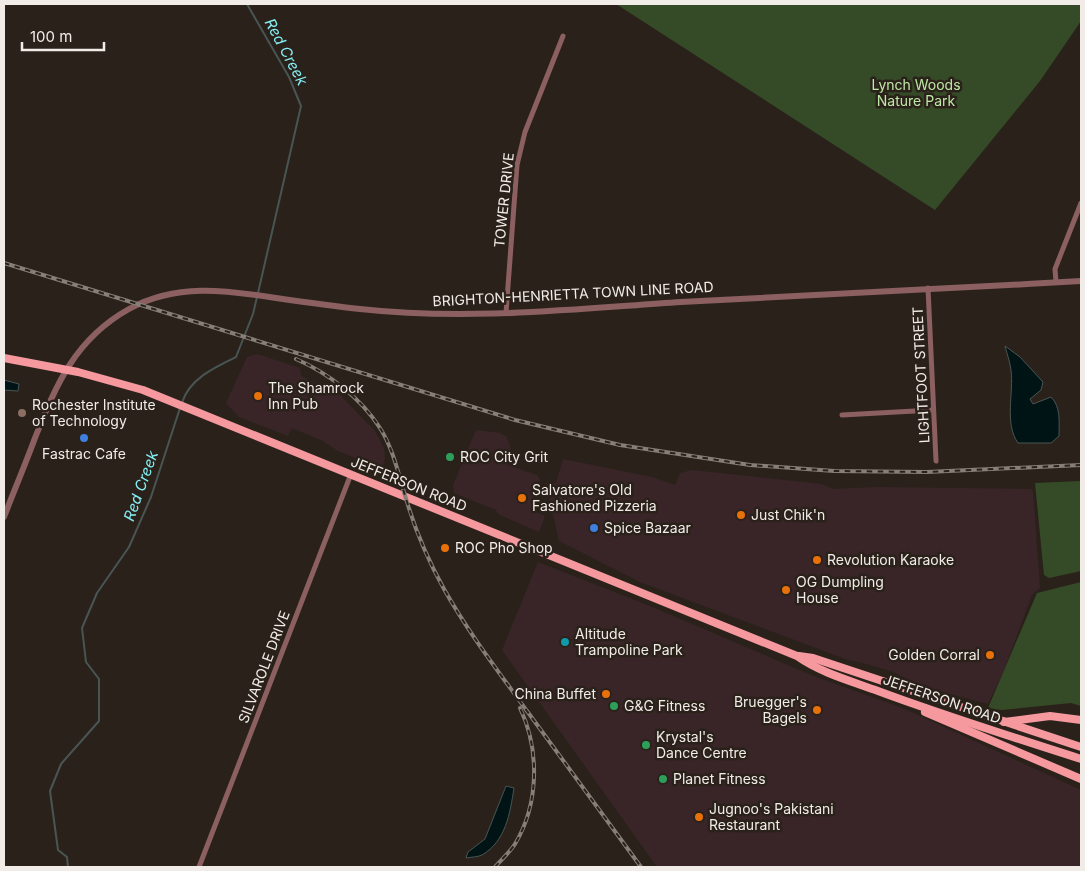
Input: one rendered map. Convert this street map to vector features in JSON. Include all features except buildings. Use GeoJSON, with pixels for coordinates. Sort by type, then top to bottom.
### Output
{"type":"FeatureCollection","features":[{"type":"Feature","properties":{"kind":"main road","name":"JEFFERSON ROAD"},"geometry":{"type":"LineString","coordinates":[[4,358],[66,369],[120,383],[173,402],[797,656],[809,664],[894,697],[1081,759]]}},
{"type":"Feature","properties":{"kind":"main road","name":"JEFFERSON ROAD"},"geometry":{"type":"LineString","coordinates":[[797,656],[813,658],[1081,748]]}},
{"type":"Feature","properties":{"kind":"main road"},"geometry":{"type":"LineString","coordinates":[[894,697],[910,706],[1081,779]]}},
{"type":"Feature","properties":{"kind":"main road"},"geometry":{"type":"LineString","coordinates":[[1003,722],[1050,716],[1081,720]]}},
{"type":"Feature","properties":{"kind":"street","name":"TOWER DRIVE"},"geometry":{"type":"LineString","coordinates":[[506,313],[514,190],[519,156],[525,132],[563,36]]}},
{"type":"Feature","properties":{"kind":"street"},"geometry":{"type":"LineString","coordinates":[[1056,282],[1055,269],[1081,203]]}},
{"type":"Feature","properties":{"kind":"street","name":"BRIGHTON-HENRIETTA TOWN LINE ROAD"},"geometry":{"type":"LineString","coordinates":[[4,518],[43,417],[66,369],[81,348],[94,334],[116,317],[138,304],[166,295],[186,291],[218,290],[394,312],[506,313],[928,288],[1081,281]]}},
{"type":"Feature","properties":{"kind":"street","name":"LIGHTFOOT STREET"},"geometry":{"type":"LineString","coordinates":[[928,288],[936,461]]}},
{"type":"Feature","properties":{"kind":"street"},"geometry":{"type":"LineString","coordinates":[[842,415],[933,410]]}},
{"type":"Feature","properties":{"kind":"street","name":"SILVAROLE DRIVE"},"geometry":{"type":"LineString","coordinates":[[199,867],[351,474]]}},
{"type":"Feature","properties":{"kind":"shaded area"},"geometry":{"type":"Polygon","coordinates":[[[1005,346],[1020,357],[1043,382],[1041,390],[1030,399],[1033,404],[1051,397],[1056,405],[1059,415],[1059,436],[1051,443],[1018,443],[1014,435],[1010,417],[1012,379],[1005,346]]]}},
{"type":"Feature","properties":{"kind":"shaded area"},"geometry":{"type":"Polygon","coordinates":[[[257,354],[300,368],[301,376],[340,395],[375,431],[384,448],[385,458],[383,467],[380,468],[338,451],[323,441],[292,428],[288,436],[239,417],[226,403],[247,357],[257,354]]]}},
{"type":"Feature","properties":{"kind":"shaded area"},"geometry":{"type":"Polygon","coordinates":[[[4,380],[19,384],[18,391],[4,390],[4,380]]]}},
{"type":"Feature","properties":{"kind":"shaded area"},"geometry":{"type":"Polygon","coordinates":[[[476,430],[500,433],[507,437],[511,450],[507,465],[537,475],[540,480],[534,495],[539,498],[534,511],[545,516],[539,532],[498,514],[496,510],[454,493],[453,485],[476,430]]]}},
{"type":"Feature","properties":{"kind":"shaded area"},"geometry":{"type":"Polygon","coordinates":[[[563,459],[652,477],[675,485],[680,473],[692,470],[821,484],[833,489],[876,487],[1031,489],[1033,492],[1040,588],[1032,595],[1004,670],[988,704],[927,688],[891,671],[848,660],[640,582],[559,541],[546,483],[556,483],[563,459]]]}},
{"type":"Feature","properties":{"kind":"shaded area"},"geometry":{"type":"Polygon","coordinates":[[[538,562],[650,606],[811,675],[905,709],[1081,790],[1081,867],[657,867],[502,650],[538,562]]]}},
{"type":"Feature","properties":{"kind":"shaded area"},"geometry":{"type":"Polygon","coordinates":[[[506,786],[514,788],[511,807],[502,834],[497,842],[482,855],[466,858],[468,852],[485,839],[506,786]]]}},
{"type":"Feature","properties":{"kind":"green space","name":"Lynch Woods Nature Park"},"geometry":{"type":"Polygon","coordinates":[[[616,4],[1081,4],[1081,21],[1040,81],[935,210],[616,4]]]}},
{"type":"Feature","properties":{"kind":"green space"},"geometry":{"type":"Polygon","coordinates":[[[1081,481],[1081,571],[1049,578],[1044,575],[1035,483],[1081,481]]]}},
{"type":"Feature","properties":{"kind":"green space"},"geometry":{"type":"Polygon","coordinates":[[[1081,582],[1081,706],[1071,703],[1002,710],[988,708],[1037,593],[1081,582]]]}},
{"type":"Feature","properties":{"kind":"waterway","name":"Red Creek"},"geometry":{"type":"LineString","coordinates":[[247,4],[289,77],[301,106],[258,293]]}},
{"type":"Feature","properties":{"kind":"waterway","name":"Red Creek"},"geometry":{"type":"LineString","coordinates":[[182,403],[190,387],[204,375],[236,357],[253,314],[257,297]]}},
{"type":"Feature","properties":{"kind":"waterway","name":"Red Creek"},"geometry":{"type":"LineString","coordinates":[[68,867],[67,857],[58,850],[50,791],[61,764],[99,721],[99,679],[86,662],[82,628],[97,593],[129,547],[151,497],[180,408]]}},
{"type":"Feature","properties":{"kind":"railway"},"geometry":{"type":"LineString","coordinates":[[4,263],[515,420],[620,445],[750,465],[834,471],[927,472],[1081,465]]}},
{"type":"Feature","properties":{"kind":"railway"},"geometry":{"type":"LineString","coordinates":[[296,359],[320,371],[354,397],[380,428],[393,454],[423,547],[453,605],[494,666],[641,867]]}},
{"type":"Feature","properties":{"kind":"railway"},"geometry":{"type":"LineString","coordinates":[[495,867],[515,844],[529,812],[532,794],[534,759],[527,724],[520,708]]}},
{"type":"Feature","properties":{"kind":"place","name":"The Shamrock Inn Pub"},"geometry":{"type":"Point","coordinates":[258,396]}},
{"type":"Feature","properties":{"kind":"place","name":"Rochester Institute of Technology"},"geometry":{"type":"Point","coordinates":[22,413]}},
{"type":"Feature","properties":{"kind":"place","name":"Fastrac Cafe"},"geometry":{"type":"Point","coordinates":[84,438]}},
{"type":"Feature","properties":{"kind":"place","name":"ROC City Grit"},"geometry":{"type":"Point","coordinates":[450,457]}},
{"type":"Feature","properties":{"kind":"place","name":"Salvatore's Old Fashioned Pizzeria"},"geometry":{"type":"Point","coordinates":[522,498]}},
{"type":"Feature","properties":{"kind":"place","name":"Just Chik'n"},"geometry":{"type":"Point","coordinates":[741,515]}},
{"type":"Feature","properties":{"kind":"place","name":"Spice Bazaar"},"geometry":{"type":"Point","coordinates":[594,528]}},
{"type":"Feature","properties":{"kind":"place","name":"ROC Pho Shop"},"geometry":{"type":"Point","coordinates":[445,548]}},
{"type":"Feature","properties":{"kind":"place","name":"Revolution Karaoke"},"geometry":{"type":"Point","coordinates":[817,560]}},
{"type":"Feature","properties":{"kind":"place","name":"OG Dumpling House"},"geometry":{"type":"Point","coordinates":[786,590]}},
{"type":"Feature","properties":{"kind":"place","name":"Altitude Trampoline Park"},"geometry":{"type":"Point","coordinates":[565,642]}},
{"type":"Feature","properties":{"kind":"place","name":"Golden Corral"},"geometry":{"type":"Point","coordinates":[990,655]}},
{"type":"Feature","properties":{"kind":"place","name":"China Buffet"},"geometry":{"type":"Point","coordinates":[606,694]}},
{"type":"Feature","properties":{"kind":"place","name":"G&G Fitness"},"geometry":{"type":"Point","coordinates":[614,706]}},
{"type":"Feature","properties":{"kind":"place","name":"Bruegger's Bagels"},"geometry":{"type":"Point","coordinates":[817,710]}},
{"type":"Feature","properties":{"kind":"place","name":"Krystal's Dance Centre"},"geometry":{"type":"Point","coordinates":[646,745]}},
{"type":"Feature","properties":{"kind":"place","name":"Planet Fitness"},"geometry":{"type":"Point","coordinates":[663,779]}},
{"type":"Feature","properties":{"kind":"place","name":"Jugnoo's Pakistani Restaurant"},"geometry":{"type":"Point","coordinates":[699,817]}}]}
